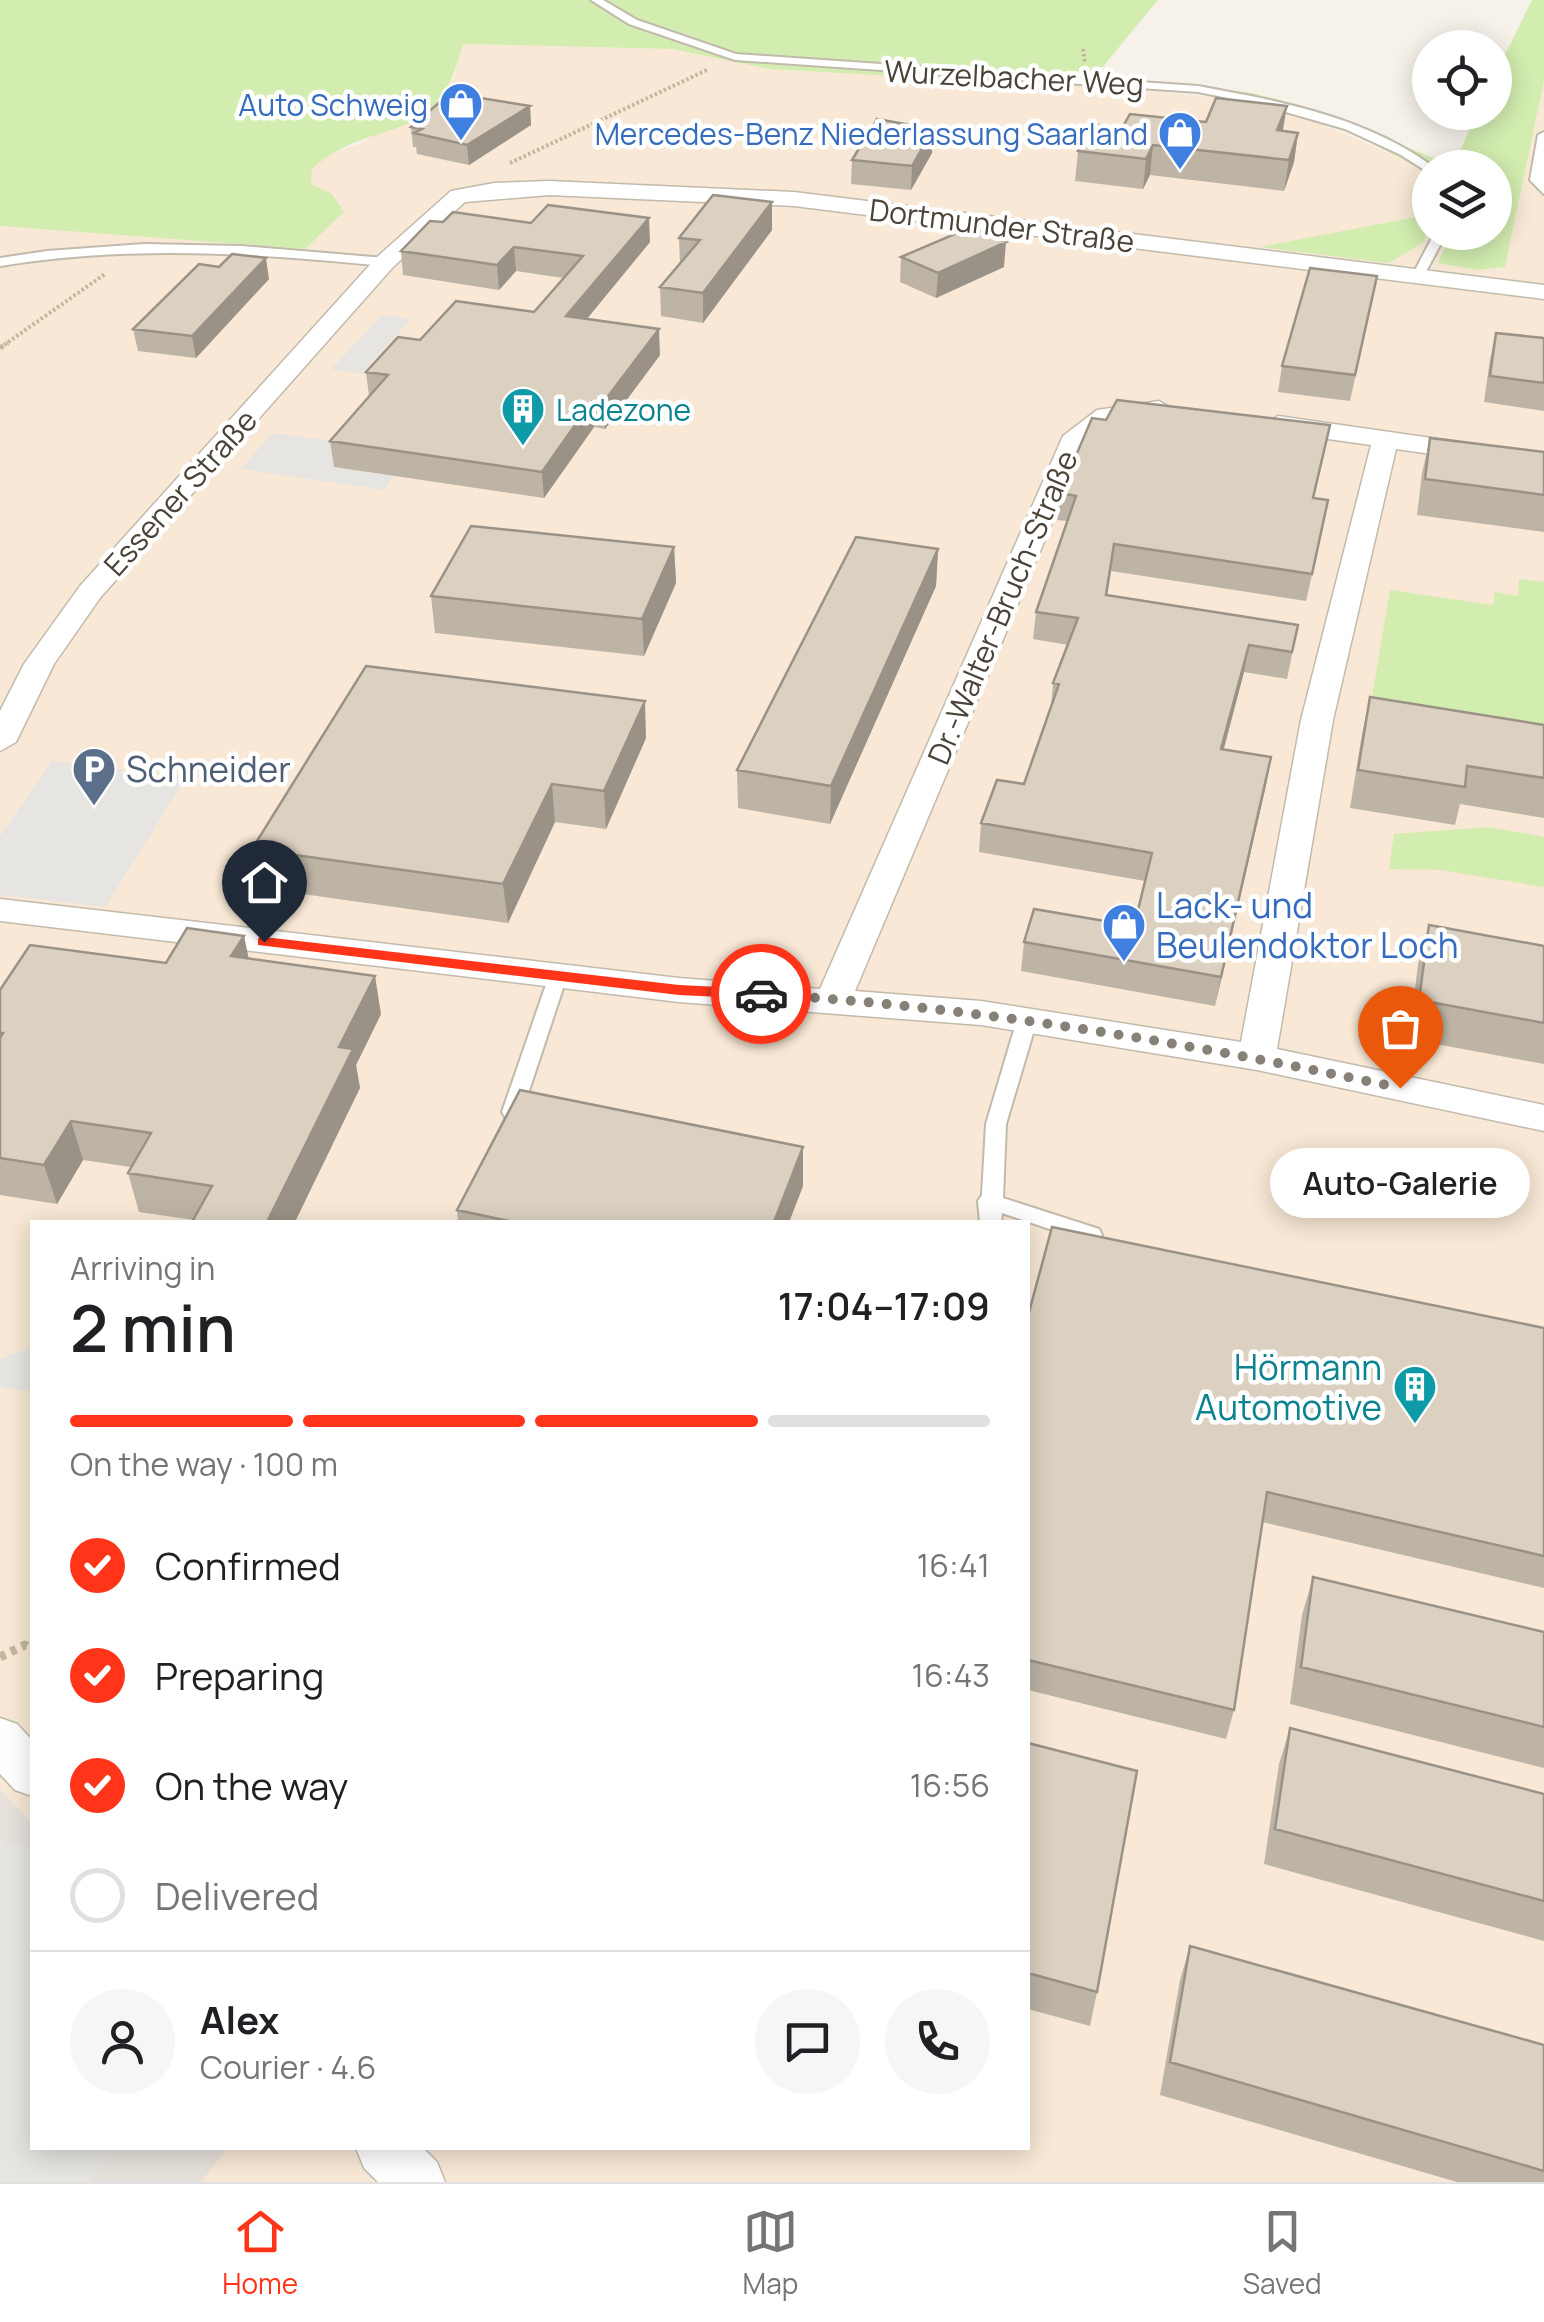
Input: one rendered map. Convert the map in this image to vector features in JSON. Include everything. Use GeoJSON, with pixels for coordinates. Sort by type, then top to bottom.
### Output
{"type":"FeatureCollection","features":[{"type":"Feature","properties":{"kind":"street","name":"Dortmunder Straße"},"geometry":{"type":"LineString","coordinates":[[460,196],[494,190],[587,189],[794,199],[1544,292]]}},
{"type":"Feature","properties":{"kind":"street","name":"Essener Straße"},"geometry":{"type":"LineString","coordinates":[[0,742],[40,664],[90,592],[385,262],[431,216],[460,196]]}},
{"type":"Feature","properties":{"kind":"street","name":"Dr.-Walter-Bruch-Straße"},"geometry":{"type":"LineString","coordinates":[[834,998],[1076,436],[1106,414],[1182,409]]}},
{"type":"Feature","properties":{"kind":"street"},"geometry":{"type":"LineString","coordinates":[[1256,421],[1544,462]]}},
{"type":"Feature","properties":{"kind":"street"},"geometry":{"type":"LineString","coordinates":[[1257,1058],[1317,720],[1385,441]]}},
{"type":"Feature","properties":{"kind":"street"},"geometry":{"type":"LineString","coordinates":[[0,910],[679,990],[834,998],[1028,1020],[1257,1058],[1544,1118]]}},
{"type":"Feature","properties":{"kind":"street"},"geometry":{"type":"LineString","coordinates":[[0,1740],[30,1772]]}},
{"type":"Feature","properties":{"kind":"street"},"geometry":{"type":"LineString","coordinates":[[386,2150],[417,2182]]}},
{"type":"Feature","properties":{"kind":"lane","name":"Wurzelbacher Weg"},"geometry":{"type":"LineString","coordinates":[[596,0],[633,22],[735,56],[1198,89],[1308,114],[1412,159]]}},
{"type":"Feature","properties":{"kind":"lane"},"geometry":{"type":"LineString","coordinates":[[1544,135],[1536,180],[1544,190]]}},
{"type":"Feature","properties":{"kind":"lane"},"geometry":{"type":"LineString","coordinates":[[0,262],[78,252],[138,250],[288,252],[385,262]]}},
{"type":"Feature","properties":{"kind":"lane"},"geometry":{"type":"LineString","coordinates":[[1417,278],[1431,250]]}},
{"type":"Feature","properties":{"kind":"lane"},"geometry":{"type":"LineString","coordinates":[[501,1136],[518,1101],[558,976]]}},
{"type":"Feature","properties":{"kind":"lane"},"geometry":{"type":"LineString","coordinates":[[1024,1220],[990,1212],[996,1124],[1028,1020]]}},
{"type":"Feature","properties":{"kind":"lane"},"geometry":{"type":"LineString","coordinates":[[1030,1221],[1105,1238]]}},
{"type":"Feature","properties":{"kind":"path"},"geometry":{"type":"LineString","coordinates":[[496,170],[735,56]]}},
{"type":"Feature","properties":{"kind":"path"},"geometry":{"type":"LineString","coordinates":[[0,348],[138,250]]}},
{"type":"Feature","properties":{"kind":"path"},"geometry":{"type":"LineString","coordinates":[[0,1657],[25,1644],[30,1648]]}},
{"type":"Feature","properties":{"kind":"shaded area"},"geometry":{"type":"Polygon","coordinates":[[[462,44],[672,49],[770,69],[1102,86],[1247,101],[1299,114],[1412,163],[1412,250],[1444,250],[1438,263],[1477,270],[1505,267],[1509,250],[1512,250],[1512,234],[1544,81],[1544,2182],[201,2182],[226,2150],[1030,2150],[1030,1220],[30,1220],[30,1820],[0,1790],[0,226],[305,249],[332,194],[311,184],[312,169],[328,154],[360,144],[454,79],[462,44]]]}},
{"type":"Feature","properties":{"kind":"shaded area"},"geometry":{"type":"Polygon","coordinates":[[[382,315],[411,319],[361,374],[331,369],[382,315]]]}},
{"type":"Feature","properties":{"kind":"shaded area"},"geometry":{"type":"Polygon","coordinates":[[[272,433],[353,444],[335,467],[394,476],[384,490],[241,469],[272,433]]]}},
{"type":"Feature","properties":{"kind":"shaded area","name":"Schneider"},"geometry":{"type":"Polygon","coordinates":[[[52,761],[186,778],[105,907],[0,895],[0,836],[52,761]]]}},
{"type":"Feature","properties":{"kind":"shaded area"},"geometry":{"type":"Polygon","coordinates":[[[30,1348],[30,1390],[0,1388],[0,1359],[30,1348]]]}},
{"type":"Feature","properties":{"kind":"shaded area"},"geometry":{"type":"Polygon","coordinates":[[[0,1790],[30,1820],[30,1850],[0,1840],[0,1790]]]}},
{"type":"Feature","properties":{"kind":"shaded area"},"geometry":{"type":"Polygon","coordinates":[[[0,1840],[30,1850],[30,2150],[114,2150],[88,2182],[0,2182],[0,1840]]]}},
{"type":"Feature","properties":{"kind":"shaded area"},"geometry":{"type":"Polygon","coordinates":[[[114,2150],[226,2150],[201,2182],[88,2182],[114,2150]]]}},
{"type":"Feature","properties":{"kind":"green space"},"geometry":{"type":"Polygon","coordinates":[[[0,0],[1158,0],[1101,69],[1107,76],[1253,93],[1316,110],[1414,150],[1412,164],[1362,138],[1299,114],[1198,93],[770,69],[672,49],[463,44],[451,78],[436,102],[419,117],[335,152],[312,169],[311,184],[332,194],[344,212],[305,249],[0,226],[0,0]]]}},
{"type":"Feature","properties":{"kind":"green space"},"geometry":{"type":"Polygon","coordinates":[[[1532,0],[1544,0],[1544,81],[1512,234],[1512,150],[1460,150],[1469,130],[1512,130],[1512,41],[1532,0]]]}},
{"type":"Feature","properties":{"kind":"green space"},"geometry":{"type":"Polygon","coordinates":[[[1412,218],[1412,249],[1389,263],[1259,247],[1412,218]]]}},
{"type":"Feature","properties":{"kind":"green space"},"geometry":{"type":"Polygon","coordinates":[[[1444,250],[1509,250],[1505,267],[1477,270],[1438,263],[1444,250]]]}},
{"type":"Feature","properties":{"kind":"green space"},"geometry":{"type":"Polygon","coordinates":[[[1519,579],[1544,582],[1544,761],[1366,732],[1390,590],[1493,605],[1495,592],[1518,596],[1519,579]]]}},
{"type":"Feature","properties":{"kind":"green space"},"geometry":{"type":"Polygon","coordinates":[[[1489,827],[1544,837],[1544,887],[1441,870],[1389,869],[1394,834],[1489,827]]]}},
{"type":"Feature","properties":{"kind":"building"},"geometry":{"type":"Polygon","coordinates":[[[450,93],[530,106],[467,145],[414,133],[422,129],[411,127],[450,93]]]}},
{"type":"Feature","properties":{"kind":"building"},"geometry":{"type":"Polygon","coordinates":[[[1216,98],[1287,106],[1277,130],[1298,133],[1289,160],[1153,145],[1146,159],[1078,151],[1092,124],[1122,128],[1130,114],[1206,122],[1216,98]]]}},
{"type":"Feature","properties":{"kind":"building"},"geometry":{"type":"Polygon","coordinates":[[[877,119],[933,129],[912,166],[852,160],[877,119]]]}},
{"type":"Feature","properties":{"kind":"building"},"geometry":{"type":"Polygon","coordinates":[[[713,195],[772,202],[703,293],[660,287],[700,240],[679,238],[713,195]]]}},
{"type":"Feature","properties":{"kind":"building"},"geometry":{"type":"Polygon","coordinates":[[[548,205],[649,218],[566,316],[659,329],[603,403],[592,401],[542,472],[330,441],[388,375],[366,372],[398,337],[420,340],[456,301],[534,312],[583,256],[514,247],[497,265],[401,251],[430,221],[443,222],[453,212],[531,223],[548,205]]]}},
{"type":"Feature","properties":{"kind":"building"},"geometry":{"type":"Polygon","coordinates":[[[971,227],[1006,242],[938,273],[901,257],[971,227]]]}},
{"type":"Feature","properties":{"kind":"building"},"geometry":{"type":"Polygon","coordinates":[[[232,254],[266,258],[192,336],[133,329],[199,264],[219,267],[232,254]]]}},
{"type":"Feature","properties":{"kind":"building"},"geometry":{"type":"Polygon","coordinates":[[[1310,268],[1377,276],[1355,375],[1282,366],[1310,268]]]}},
{"type":"Feature","properties":{"kind":"building"},"geometry":{"type":"Polygon","coordinates":[[[1496,333],[1544,338],[1544,383],[1490,376],[1496,333]]]}},
{"type":"Feature","properties":{"kind":"building"},"geometry":{"type":"Polygon","coordinates":[[[1117,400],[1330,425],[1313,498],[1328,500],[1312,574],[1114,544],[1106,595],[1298,625],[1292,652],[1249,645],[1221,749],[1271,757],[1221,977],[1024,942],[1034,909],[1134,926],[1152,853],[981,823],[997,780],[1024,784],[1059,684],[1053,683],[1078,618],[1036,612],[1076,496],[1060,493],[1092,418],[1106,420],[1117,400]]]}},
{"type":"Feature","properties":{"kind":"building"},"geometry":{"type":"Polygon","coordinates":[[[1430,438],[1544,452],[1544,495],[1425,479],[1430,438]]]}},
{"type":"Feature","properties":{"kind":"building"},"geometry":{"type":"Polygon","coordinates":[[[471,526],[674,547],[642,619],[431,596],[471,526]]]}},
{"type":"Feature","properties":{"kind":"building"},"geometry":{"type":"Polygon","coordinates":[[[856,537],[938,549],[831,786],[737,770],[856,537]]]}},
{"type":"Feature","properties":{"kind":"building"},"geometry":{"type":"Polygon","coordinates":[[[366,666],[645,701],[604,791],[552,784],[503,884],[252,849],[366,666]]]}},
{"type":"Feature","properties":{"kind":"building"},"geometry":{"type":"Polygon","coordinates":[[[1370,697],[1544,725],[1544,778],[1467,766],[1465,787],[1358,770],[1370,697]]]}},
{"type":"Feature","properties":{"kind":"building"},"geometry":{"type":"Polygon","coordinates":[[[1429,925],[1544,946],[1544,1023],[1419,1000],[1429,925]]]}},
{"type":"Feature","properties":{"kind":"building"},"geometry":{"type":"Polygon","coordinates":[[[187,928],[244,936],[231,956],[375,976],[339,1047],[353,1049],[268,1220],[193,1220],[212,1186],[128,1173],[151,1133],[71,1121],[44,1165],[0,1158],[0,990],[30,945],[166,963],[187,928]]]}},
{"type":"Feature","properties":{"kind":"building"},"geometry":{"type":"Polygon","coordinates":[[[520,1090],[803,1147],[775,1220],[504,1220],[457,1210],[520,1090]]]}},
{"type":"Feature","properties":{"kind":"building"},"geometry":{"type":"Polygon","coordinates":[[[1052,1227],[1544,1328],[1544,1556],[1267,1492],[1234,1710],[1030,1660],[1030,1309],[1052,1227]]]}},
{"type":"Feature","properties":{"kind":"building"},"geometry":{"type":"Polygon","coordinates":[[[1313,1577],[1544,1632],[1544,1727],[1301,1667],[1313,1577]]]}},
{"type":"Feature","properties":{"kind":"building"},"geometry":{"type":"Polygon","coordinates":[[[1290,1728],[1544,1794],[1544,1901],[1275,1829],[1290,1728]]]}},
{"type":"Feature","properties":{"kind":"building"},"geometry":{"type":"Polygon","coordinates":[[[1030,1744],[1137,1771],[1097,1992],[1030,1974],[1030,1744]]]}},
{"type":"Feature","properties":{"kind":"building"},"geometry":{"type":"Polygon","coordinates":[[[1190,1946],[1544,2045],[1544,2171],[1170,2062],[1190,1946]]]}},
{"type":"Feature","properties":{"kind":"way so far"},"geometry":{"type":"LineString","coordinates":[[761,994],[981,1012],[1257,1058],[1400,1088]]}},
{"type":"Feature","properties":{"kind":"place","name":"Auto Schweig"},"geometry":{"type":"Point","coordinates":[461,142]}},
{"type":"Feature","properties":{"kind":"place","name":"Mercedes-Benz Niederlassung Saarland"},"geometry":{"type":"Point","coordinates":[1180,171]}},
{"type":"Feature","properties":{"kind":"place","name":"Ladezone"},"geometry":{"type":"Point","coordinates":[523,447]}},
{"type":"Feature","properties":{"kind":"place","name":"Schneider"},"geometry":{"type":"Point","coordinates":[94,807]}},
{"type":"Feature","properties":{"kind":"place","name":"Lack- und Beulendoktor Loch"},"geometry":{"type":"Point","coordinates":[1124,963]}},
{"type":"Feature","properties":{"kind":"place","name":"Auto-Galerie"},"geometry":{"type":"Point","coordinates":[1400,1088]}},
{"type":"Feature","properties":{"kind":"place","name":"Hörmann Automotive"},"geometry":{"type":"Point","coordinates":[1415,1425]}},
{"type":"Feature","properties":{"kind":"route"},"geometry":{"type":"LineString","coordinates":[[264,942],[679,990],[761,994]]}}]}
